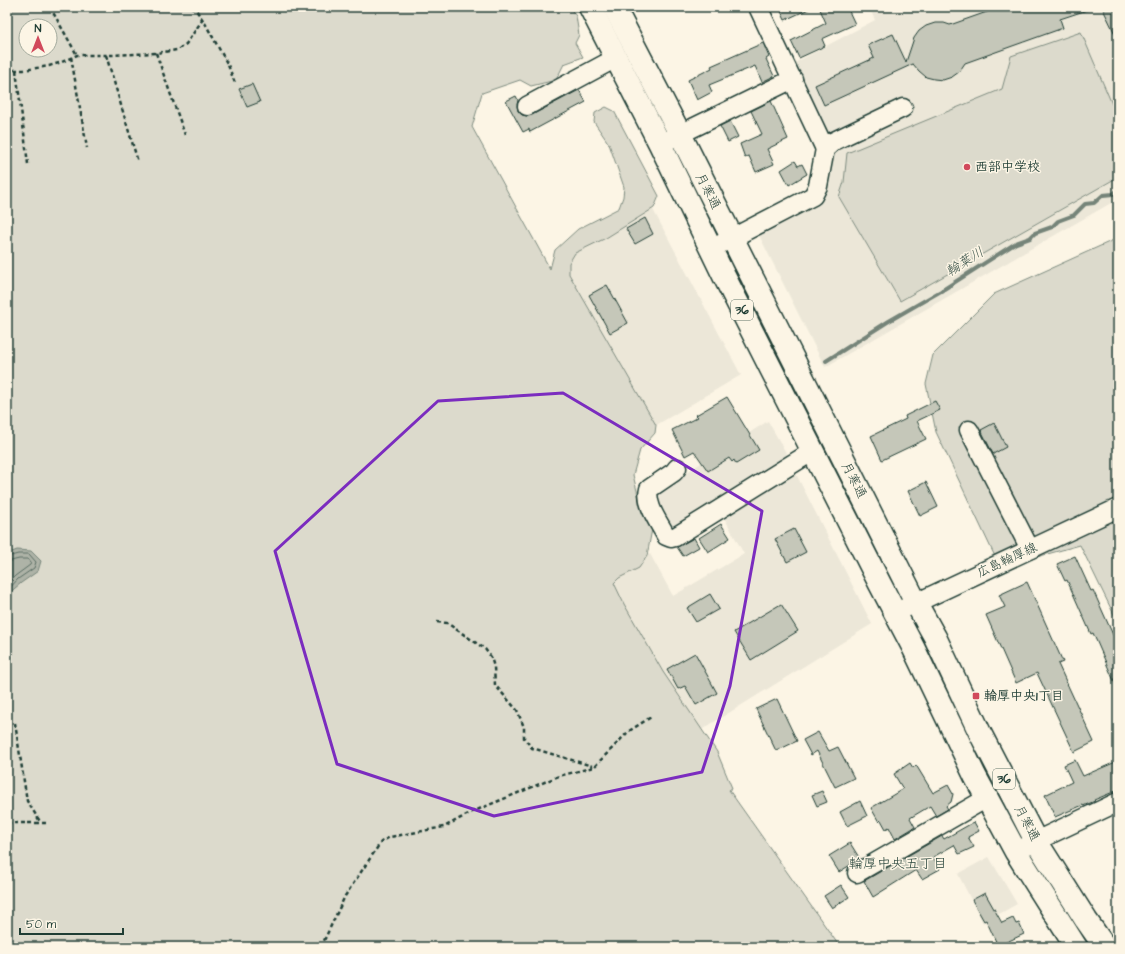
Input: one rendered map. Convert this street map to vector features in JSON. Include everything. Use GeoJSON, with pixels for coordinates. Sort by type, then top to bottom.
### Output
{"type":"FeatureCollection","features":[{"type":"Feature","properties":{"kind":"highway","name":"月寒通"},"geometry":{"type":"LineString","coordinates":[[590,7],[895,613],[975,776],[1016,852],[1076,947]]}},
{"type":"Feature","properties":{"kind":"highway","name":"月寒通"},"geometry":{"type":"LineString","coordinates":[[614,7],[680,134],[916,603],[935,637],[980,733],[1036,841],[1105,947]]}},
{"type":"Feature","properties":{"kind":"street"},"geometry":{"type":"LineString","coordinates":[[711,249],[813,196],[818,186],[825,149],[758,7]]}},
{"type":"Feature","properties":{"kind":"street"},"geometry":{"type":"LineString","coordinates":[[527,106],[616,58]]}},
{"type":"Feature","properties":{"kind":"street"},"geometry":{"type":"LineString","coordinates":[[660,144],[793,79]]}},
{"type":"Feature","properties":{"kind":"street"},"geometry":{"type":"LineString","coordinates":[[825,149],[834,141],[903,108]]}},
{"type":"Feature","properties":{"kind":"street"},"geometry":{"type":"LineString","coordinates":[[969,430],[1030,549]]}},
{"type":"Feature","properties":{"kind":"street"},"geometry":{"type":"LineString","coordinates":[[677,468],[674,472],[649,489],[648,495],[648,502],[666,536],[671,538],[675,537],[813,451]]}},
{"type":"Feature","properties":{"kind":"street","name":"広島輪厚線"},"geometry":{"type":"LineString","coordinates":[[895,613],[1118,508]]}},
{"type":"Feature","properties":{"kind":"street"},"geometry":{"type":"LineString","coordinates":[[857,873],[987,798]]}},
{"type":"Feature","properties":{"kind":"street"},"geometry":{"type":"LineString","coordinates":[[1016,852],[1118,802]]}},
{"type":"Feature","properties":{"kind":"path"},"geometry":{"type":"LineString","coordinates":[[50,7],[77,54]]}},
{"type":"Feature","properties":{"kind":"path"},"geometry":{"type":"LineString","coordinates":[[191,7],[196,10],[203,19],[228,65],[235,83]]}},
{"type":"Feature","properties":{"kind":"path"},"geometry":{"type":"LineString","coordinates":[[7,70],[48,66],[77,54],[106,55],[156,53],[177,50],[186,44],[203,19]]}},
{"type":"Feature","properties":{"kind":"path"},"geometry":{"type":"LineString","coordinates":[[156,53],[185,135]]}},
{"type":"Feature","properties":{"kind":"path"},"geometry":{"type":"LineString","coordinates":[[106,55],[138,162]]}},
{"type":"Feature","properties":{"kind":"path"},"geometry":{"type":"LineString","coordinates":[[71,57],[87,148]]}},
{"type":"Feature","properties":{"kind":"path"},"geometry":{"type":"LineString","coordinates":[[16,70],[28,164]]}},
{"type":"Feature","properties":{"kind":"path"},"geometry":{"type":"LineString","coordinates":[[437,622],[447,624],[485,650],[491,657],[494,667],[495,685],[517,710],[524,728],[524,738],[532,748],[594,767]]}},
{"type":"Feature","properties":{"kind":"path"},"geometry":{"type":"LineString","coordinates":[[321,947],[345,896],[381,842],[390,837],[444,827],[472,812],[560,776],[594,767],[630,731],[651,717]]}},
{"type":"Feature","properties":{"kind":"path"},"geometry":{"type":"LineString","coordinates":[[15,723],[27,801],[41,823]]}},
{"type":"Feature","properties":{"kind":"path"},"geometry":{"type":"LineString","coordinates":[[7,823],[48,823]]}},
{"type":"Feature","properties":{"kind":"highlighted area"},"geometry":{"type":"Polygon","coordinates":[[[563,393],[762,511],[730,686],[702,772],[494,816],[337,764],[275,551],[438,401],[563,393]]]}},
{"type":"Feature","properties":{"kind":"shaded area"},"geometry":{"type":"Polygon","coordinates":[[[7,7],[569,7],[576,16],[579,35],[575,43],[583,57],[564,64],[556,80],[531,86],[520,80],[482,93],[472,127],[550,269],[555,250],[578,229],[619,208],[623,197],[624,187],[609,144],[594,122],[595,113],[606,107],[614,111],[659,196],[654,208],[606,238],[575,253],[569,263],[569,274],[656,425],[655,433],[640,450],[633,475],[641,507],[652,529],[647,556],[639,568],[619,578],[614,583],[624,604],[663,672],[717,752],[732,788],[729,790],[840,947],[7,947],[7,7]]]}},
{"type":"Feature","properties":{"kind":"shaded area","name":"西部中学校"},"geometry":{"type":"Polygon","coordinates":[[[869,7],[1118,7],[1118,199],[825,367],[751,219],[810,187],[821,147],[783,69],[875,20],[869,7]]]}},
{"type":"Feature","properties":{"kind":"shaded area"},"geometry":{"type":"Polygon","coordinates":[[[1081,32],[1118,118],[1118,177],[900,301],[839,197],[844,182],[847,153],[1002,89],[1011,56],[1081,32]]]}},
{"type":"Feature","properties":{"kind":"shaded area"},"geometry":{"type":"Polygon","coordinates":[[[650,204],[741,375],[653,427],[554,259],[650,204]]]}},
{"type":"Feature","properties":{"kind":"shaded area"},"geometry":{"type":"Polygon","coordinates":[[[1118,238],[1118,623],[1080,545],[1000,567],[936,432],[926,384],[933,355],[994,294],[1118,238]]]}},
{"type":"Feature","properties":{"kind":"shaded area"},"geometry":{"type":"Polygon","coordinates":[[[768,421],[790,460],[672,534],[652,494],[768,421]]]}},
{"type":"Feature","properties":{"kind":"shaded area"},"geometry":{"type":"Polygon","coordinates":[[[793,468],[872,624],[698,732],[603,579],[650,554],[673,596],[744,554],[721,512],[793,468]]]}},
{"type":"Feature","properties":{"kind":"shaded area"},"geometry":{"type":"Polygon","coordinates":[[[989,857],[1017,904],[983,923],[958,874],[989,857]]]}},
{"type":"Feature","properties":{"kind":"water"},"geometry":{"type":"Polygon","coordinates":[[[17,550],[31,551],[41,561],[38,571],[7,595],[7,554],[17,550]]]}},
{"type":"Feature","properties":{"kind":"building"},"geometry":{"type":"Polygon","coordinates":[[[779,7],[813,7],[785,20],[779,7]]]}},
{"type":"Feature","properties":{"kind":"building"},"geometry":{"type":"Polygon","coordinates":[[[819,7],[847,7],[855,24],[822,39],[825,46],[799,58],[791,41],[826,23],[819,7]]]}},
{"type":"Feature","properties":{"kind":"building"},"geometry":{"type":"Polygon","coordinates":[[[1001,7],[1090,7],[1090,9],[1060,19],[1063,28],[965,63],[959,72],[952,77],[943,80],[926,77],[913,64],[824,105],[815,85],[874,58],[868,45],[893,34],[906,62],[914,38],[919,31],[926,26],[935,23],[950,25],[1001,7]]]}},
{"type":"Feature","properties":{"kind":"building"},"geometry":{"type":"Polygon","coordinates":[[[1102,7],[1118,7],[1118,40],[1102,7]]]}},
{"type":"Feature","properties":{"kind":"building"},"geometry":{"type":"Polygon","coordinates":[[[763,43],[769,57],[766,59],[774,76],[762,82],[755,66],[709,85],[712,92],[697,100],[688,80],[712,68],[711,66],[763,43]]]}},
{"type":"Feature","properties":{"kind":"building"},"geometry":{"type":"Polygon","coordinates":[[[252,84],[260,102],[247,107],[239,89],[252,84]]]}},
{"type":"Feature","properties":{"kind":"building"},"geometry":{"type":"Polygon","coordinates":[[[579,90],[586,102],[530,132],[529,129],[523,132],[506,101],[516,96],[518,100],[518,111],[522,115],[527,116],[532,115],[579,90]]]}},
{"type":"Feature","properties":{"kind":"building"},"geometry":{"type":"Polygon","coordinates":[[[771,101],[788,139],[767,149],[774,164],[756,172],[749,156],[745,158],[740,144],[762,134],[751,111],[771,101]]]}},
{"type":"Feature","properties":{"kind":"building"},"geometry":{"type":"Polygon","coordinates":[[[730,121],[738,137],[728,142],[720,126],[730,121]]]}},
{"type":"Feature","properties":{"kind":"building"},"geometry":{"type":"Polygon","coordinates":[[[795,161],[798,166],[802,164],[807,174],[789,185],[781,170],[795,161]]]}},
{"type":"Feature","properties":{"kind":"building"},"geometry":{"type":"Polygon","coordinates":[[[645,218],[653,234],[635,244],[626,229],[645,218]]]}},
{"type":"Feature","properties":{"kind":"building"},"geometry":{"type":"Polygon","coordinates":[[[607,285],[628,323],[610,333],[589,295],[607,285]]]}},
{"type":"Feature","properties":{"kind":"building"},"geometry":{"type":"Polygon","coordinates":[[[727,397],[759,450],[736,464],[734,460],[732,462],[729,458],[708,471],[694,451],[685,456],[672,430],[698,417],[696,415],[727,397]]]}},
{"type":"Feature","properties":{"kind":"building"},"geometry":{"type":"Polygon","coordinates":[[[935,401],[940,410],[917,421],[926,439],[882,460],[871,436],[906,419],[905,416],[935,401]]]}},
{"type":"Feature","properties":{"kind":"building"},"geometry":{"type":"Polygon","coordinates":[[[994,423],[1006,447],[993,454],[981,430],[994,423]]]}},
{"type":"Feature","properties":{"kind":"building"},"geometry":{"type":"Polygon","coordinates":[[[926,482],[938,507],[920,516],[908,491],[926,482]]]}},
{"type":"Feature","properties":{"kind":"building"},"geometry":{"type":"Polygon","coordinates":[[[721,524],[730,538],[708,552],[699,538],[721,524]]]}},
{"type":"Feature","properties":{"kind":"building"},"geometry":{"type":"Polygon","coordinates":[[[794,529],[806,552],[787,562],[775,539],[794,529]]]}},
{"type":"Feature","properties":{"kind":"building"},"geometry":{"type":"Polygon","coordinates":[[[694,538],[699,547],[683,556],[677,547],[694,538]]]}},
{"type":"Feature","properties":{"kind":"building"},"geometry":{"type":"Polygon","coordinates":[[[1075,556],[1091,591],[1093,590],[1118,646],[1118,690],[1093,633],[1091,634],[1067,580],[1065,581],[1057,564],[1075,556]]]}},
{"type":"Feature","properties":{"kind":"building"},"geometry":{"type":"Polygon","coordinates":[[[1027,582],[1063,662],[1058,664],[1094,742],[1074,752],[1037,673],[1016,683],[986,615],[1005,607],[999,595],[1027,582]]]}},
{"type":"Feature","properties":{"kind":"building"},"geometry":{"type":"Polygon","coordinates":[[[710,594],[719,609],[696,622],[687,608],[710,594]]]}},
{"type":"Feature","properties":{"kind":"building"},"geometry":{"type":"Polygon","coordinates":[[[781,604],[798,631],[751,660],[734,632],[781,604]]]}},
{"type":"Feature","properties":{"kind":"building"},"geometry":{"type":"Polygon","coordinates":[[[695,653],[717,693],[696,705],[685,686],[678,689],[667,669],[695,653]]]}},
{"type":"Feature","properties":{"kind":"building"},"geometry":{"type":"Polygon","coordinates":[[[777,699],[797,741],[776,751],[756,709],[777,699]]]}},
{"type":"Feature","properties":{"kind":"building"},"geometry":{"type":"Polygon","coordinates":[[[818,732],[829,751],[838,747],[854,778],[835,787],[817,751],[811,755],[803,740],[818,732]]]}},
{"type":"Feature","properties":{"kind":"building"},"geometry":{"type":"Polygon","coordinates":[[[1075,760],[1083,776],[1118,761],[1118,790],[1055,817],[1045,795],[1072,782],[1064,765],[1075,760]]]}},
{"type":"Feature","properties":{"kind":"building"},"geometry":{"type":"Polygon","coordinates":[[[910,763],[913,768],[916,765],[933,793],[948,785],[953,794],[951,802],[946,806],[948,809],[936,816],[930,806],[910,818],[915,827],[895,839],[889,827],[886,829],[881,820],[879,822],[871,808],[903,789],[894,774],[910,763]]]}},
{"type":"Feature","properties":{"kind":"building"},"geometry":{"type":"Polygon","coordinates":[[[822,791],[827,802],[817,806],[812,795],[822,791]]]}},
{"type":"Feature","properties":{"kind":"building"},"geometry":{"type":"Polygon","coordinates":[[[860,801],[867,816],[847,826],[840,812],[860,801]]]}},
{"type":"Feature","properties":{"kind":"building"},"geometry":{"type":"Polygon","coordinates":[[[974,822],[979,831],[968,837],[974,847],[959,854],[954,845],[933,857],[940,869],[922,879],[916,870],[873,897],[864,881],[942,836],[944,839],[974,822]]]}},
{"type":"Feature","properties":{"kind":"building"},"geometry":{"type":"Polygon","coordinates":[[[850,843],[860,859],[839,872],[829,856],[850,843]]]}},
{"type":"Feature","properties":{"kind":"building"},"geometry":{"type":"Polygon","coordinates":[[[841,885],[849,897],[832,908],[824,896],[841,885]]]}},
{"type":"Feature","properties":{"kind":"building"},"geometry":{"type":"Polygon","coordinates":[[[985,893],[1002,923],[1013,918],[1016,924],[1019,923],[1024,934],[998,946],[986,920],[984,921],[972,900],[985,893]]]}},
{"type":"Feature","properties":{"kind":"waterway","name":"輪葉川"},"geometry":{"type":"LineString","coordinates":[[826,361],[889,321],[941,291],[1016,243],[1030,238],[1035,233],[1052,227],[1058,221],[1074,215],[1085,204],[1094,203],[1103,195],[1113,194],[1118,190]]}},
{"type":"Feature","properties":{"kind":"place","name":"西部中学校"},"geometry":{"type":"Point","coordinates":[967,167]}},
{"type":"Feature","properties":{"kind":"place","name":"輪厚中央1丁目"},"geometry":{"type":"Point","coordinates":[976,696]}},
{"type":"Feature","properties":{"kind":"district","name":"輪厚中央五丁目"},"geometry":{"type":"Point","coordinates":[898,864]}}]}
